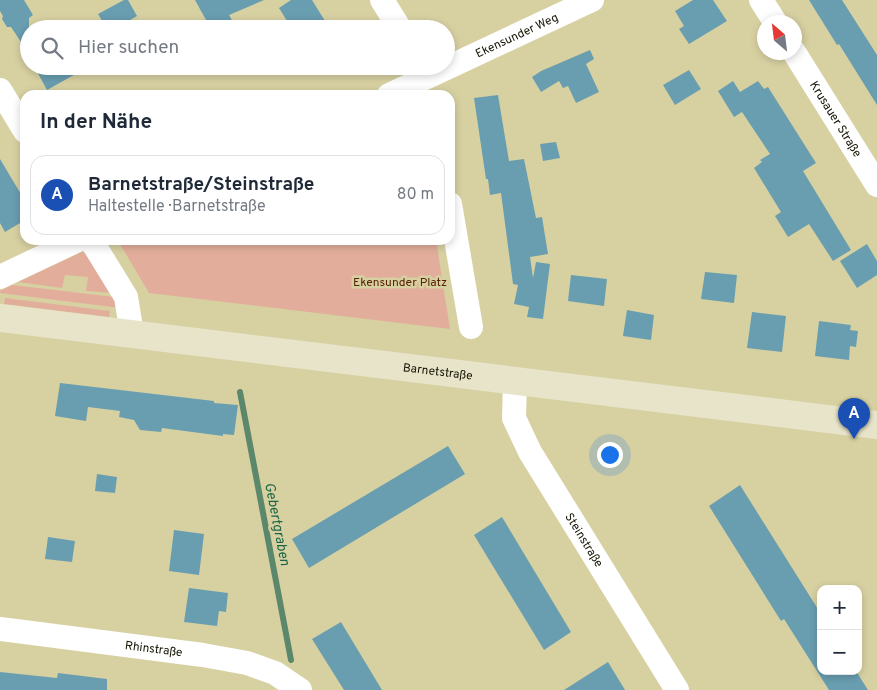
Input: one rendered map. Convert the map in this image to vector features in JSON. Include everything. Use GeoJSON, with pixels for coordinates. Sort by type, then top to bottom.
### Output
{"type":"FeatureCollection","features":[{"type":"Feature","properties":{"kind":"street"},"geometry":{"type":"LineString","coordinates":[[382,0],[394,20]]}},
{"type":"Feature","properties":{"kind":"street","name":"Ekensunder Weg"},"geometry":{"type":"LineString","coordinates":[[455,66],[592,0]]}},
{"type":"Feature","properties":{"kind":"street"},"geometry":{"type":"LineString","coordinates":[[761,0],[771,15]]}},
{"type":"Feature","properties":{"kind":"street","name":"Krusauer Straße"},"geometry":{"type":"LineString","coordinates":[[799,60],[877,185]]}},
{"type":"Feature","properties":{"kind":"street","name":"Ekensunder Weg"},"geometry":{"type":"LineString","coordinates":[[402,90],[427,80]]}},
{"type":"Feature","properties":{"kind":"street"},"geometry":{"type":"LineString","coordinates":[[0,90],[20,123]]}},
{"type":"Feature","properties":{"kind":"street"},"geometry":{"type":"LineString","coordinates":[[455,233],[471,327]]}},
{"type":"Feature","properties":{"kind":"street"},"geometry":{"type":"LineString","coordinates":[[0,277],[67,245]]}},
{"type":"Feature","properties":{"kind":"street"},"geometry":{"type":"LineString","coordinates":[[94,245],[126,297],[132,334]]}},
{"type":"Feature","properties":{"kind":"street","name":"Barnetstraße"},"geometry":{"type":"LineString","coordinates":[[0,318],[877,425]]}},
{"type":"Feature","properties":{"kind":"street","name":"Steinstraße"},"geometry":{"type":"LineString","coordinates":[[515,381],[514,418],[530,453],[677,690]]}},
{"type":"Feature","properties":{"kind":"street","name":"Rhinstraße"},"geometry":{"type":"LineString","coordinates":[[0,629],[203,655],[247,663],[275,673],[300,690]]}},
{"type":"Feature","properties":{"kind":"green space","name":"Ekensunder Platz"},"geometry":{"type":"Polygon","coordinates":[[[121,245],[437,245],[450,329],[149,293],[121,245]]]}},
{"type":"Feature","properties":{"kind":"green space"},"geometry":{"type":"Polygon","coordinates":[[[82,252],[87,254],[113,293],[86,291],[88,277],[65,275],[62,288],[18,282],[82,252]]]}},
{"type":"Feature","properties":{"kind":"green space"},"geometry":{"type":"Polygon","coordinates":[[[12,285],[115,297],[120,308],[0,293],[0,291],[12,285]]]}},
{"type":"Feature","properties":{"kind":"green space"},"geometry":{"type":"Polygon","coordinates":[[[5,298],[110,311],[109,317],[4,304],[5,298]]]}},
{"type":"Feature","properties":{"kind":"building"},"geometry":{"type":"Polygon","coordinates":[[[0,0],[24,0],[33,15],[29,20],[20,20],[20,40],[11,27],[7,27],[0,11],[0,0]]]}},
{"type":"Feature","properties":{"kind":"building"},"geometry":{"type":"Polygon","coordinates":[[[124,0],[128,0],[137,16],[130,20],[102,20],[98,14],[124,0]]]}},
{"type":"Feature","properties":{"kind":"building"},"geometry":{"type":"Polygon","coordinates":[[[195,0],[264,0],[229,15],[232,20],[206,20],[195,0]]]}},
{"type":"Feature","properties":{"kind":"building"},"geometry":{"type":"Polygon","coordinates":[[[291,0],[312,0],[324,20],[286,20],[279,8],[291,0]]]}},
{"type":"Feature","properties":{"kind":"building"},"geometry":{"type":"Polygon","coordinates":[[[693,0],[713,0],[727,21],[689,44],[679,29],[684,26],[675,11],[693,0]]]}},
{"type":"Feature","properties":{"kind":"building"},"geometry":{"type":"Polygon","coordinates":[[[809,0],[842,0],[877,55],[877,105],[839,44],[837,45],[809,0]]]}},
{"type":"Feature","properties":{"kind":"building"},"geometry":{"type":"Polygon","coordinates":[[[590,50],[594,59],[586,64],[599,92],[576,103],[568,86],[563,88],[559,81],[541,92],[532,77],[541,71],[590,50]]]}},
{"type":"Feature","properties":{"kind":"building"},"geometry":{"type":"Polygon","coordinates":[[[689,70],[701,89],[675,105],[663,85],[689,70]]]}},
{"type":"Feature","properties":{"kind":"building"},"geometry":{"type":"Polygon","coordinates":[[[39,75],[74,75],[47,90],[39,75]]]}},
{"type":"Feature","properties":{"kind":"building"},"geometry":{"type":"Polygon","coordinates":[[[733,81],[740,92],[758,81],[764,89],[768,87],[816,163],[803,171],[851,250],[833,261],[809,224],[788,237],[775,216],[781,212],[754,168],[762,162],[760,160],[770,154],[742,112],[734,117],[718,91],[733,81]]]}},
{"type":"Feature","properties":{"kind":"building"},"geometry":{"type":"Polygon","coordinates":[[[498,95],[509,161],[524,159],[536,218],[542,217],[548,254],[530,257],[533,278],[536,262],[550,264],[543,319],[527,317],[529,307],[514,304],[518,285],[513,284],[501,193],[490,195],[488,179],[486,179],[474,98],[498,95]]]}},
{"type":"Feature","properties":{"kind":"building"},"geometry":{"type":"Polygon","coordinates":[[[556,142],[560,158],[543,161],[540,144],[556,142]]]}},
{"type":"Feature","properties":{"kind":"building"},"geometry":{"type":"Polygon","coordinates":[[[0,159],[20,193],[20,223],[5,232],[0,223],[0,159]]]}},
{"type":"Feature","properties":{"kind":"building"},"geometry":{"type":"Polygon","coordinates":[[[867,244],[877,261],[877,275],[857,288],[840,261],[867,244]]]}},
{"type":"Feature","properties":{"kind":"building"},"geometry":{"type":"Polygon","coordinates":[[[705,272],[737,275],[734,303],[701,299],[705,272]]]}},
{"type":"Feature","properties":{"kind":"building"},"geometry":{"type":"Polygon","coordinates":[[[571,275],[607,279],[604,306],[568,301],[571,275]]]}},
{"type":"Feature","properties":{"kind":"building"},"geometry":{"type":"Polygon","coordinates":[[[627,310],[654,315],[651,340],[623,336],[627,310]]]}},
{"type":"Feature","properties":{"kind":"building"},"geometry":{"type":"Polygon","coordinates":[[[752,312],[786,316],[782,352],[747,348],[752,312]]]}},
{"type":"Feature","properties":{"kind":"building"},"geometry":{"type":"Polygon","coordinates":[[[819,321],[851,325],[850,330],[858,331],[856,347],[850,346],[849,360],[815,356],[819,321]]]}},
{"type":"Feature","properties":{"kind":"building"},"geometry":{"type":"Polygon","coordinates":[[[60,383],[238,405],[234,435],[223,434],[223,436],[162,428],[161,432],[140,430],[134,420],[119,417],[120,411],[88,407],[86,421],[55,416],[60,383]]]}},
{"type":"Feature","properties":{"kind":"building"},"geometry":{"type":"Polygon","coordinates":[[[448,446],[465,474],[309,568],[292,539],[448,446]]]}},
{"type":"Feature","properties":{"kind":"building"},"geometry":{"type":"Polygon","coordinates":[[[97,474],[117,477],[115,493],[95,491],[97,474]]]}},
{"type":"Feature","properties":{"kind":"building"},"geometry":{"type":"Polygon","coordinates":[[[740,485],[817,608],[817,671],[784,619],[781,621],[709,506],[740,485]]]}},
{"type":"Feature","properties":{"kind":"building"},"geometry":{"type":"Polygon","coordinates":[[[502,517],[571,632],[544,650],[474,535],[502,517]]]}},
{"type":"Feature","properties":{"kind":"building"},"geometry":{"type":"Polygon","coordinates":[[[174,530],[204,534],[199,575],[169,571],[174,530]]]}},
{"type":"Feature","properties":{"kind":"building"},"geometry":{"type":"Polygon","coordinates":[[[48,537],[75,541],[72,562],[45,559],[48,537]]]}},
{"type":"Feature","properties":{"kind":"building"},"geometry":{"type":"Polygon","coordinates":[[[189,588],[228,593],[226,612],[219,611],[217,626],[184,622],[189,588]]]}},
{"type":"Feature","properties":{"kind":"building"},"geometry":{"type":"Polygon","coordinates":[[[341,622],[382,690],[344,690],[312,639],[341,622]]]}},
{"type":"Feature","properties":{"kind":"building"},"geometry":{"type":"Polygon","coordinates":[[[608,662],[625,690],[564,690],[608,662]]]}},
{"type":"Feature","properties":{"kind":"building"},"geometry":{"type":"Polygon","coordinates":[[[0,672],[57,678],[58,673],[107,679],[107,690],[0,690],[0,672]]]}},
{"type":"Feature","properties":{"kind":"building"},"geometry":{"type":"Polygon","coordinates":[[[819,675],[859,675],[868,690],[829,690],[819,675]]]}},
{"type":"Feature","properties":{"kind":"waterway","name":"Gebertgraben"},"geometry":{"type":"LineString","coordinates":[[240,392],[291,660]]}},
{"type":"Feature","properties":{"kind":"place","name":"Barnetstraße/Steinstraße"},"geometry":{"type":"Point","coordinates":[854,439]}}]}
